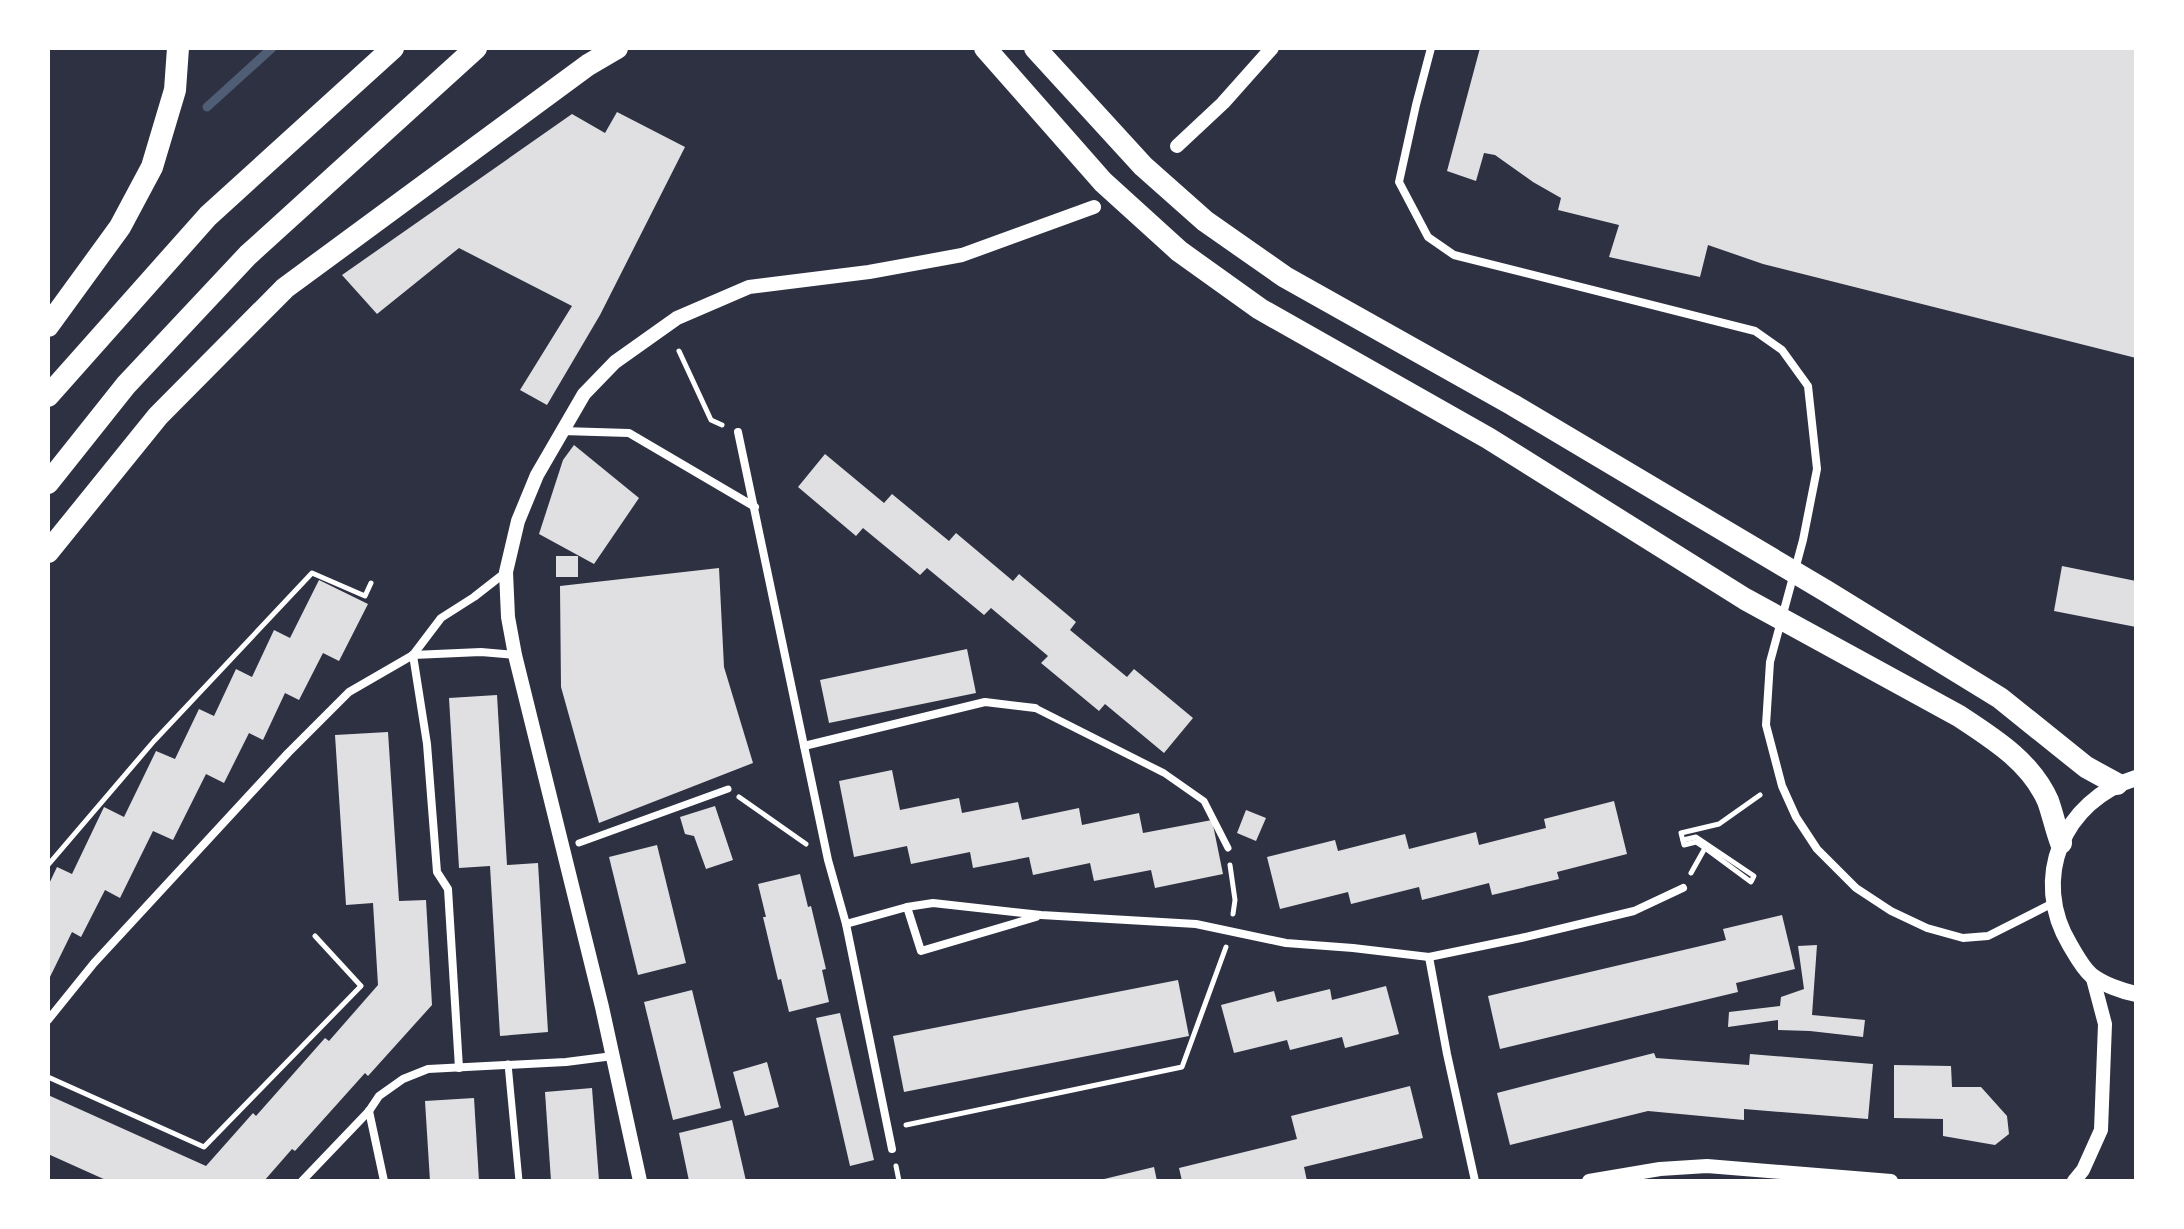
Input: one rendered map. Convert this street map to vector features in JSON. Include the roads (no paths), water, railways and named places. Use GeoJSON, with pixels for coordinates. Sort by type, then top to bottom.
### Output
{"type":"FeatureCollection","features":[{"type":"Feature","properties":{"kind":"highway"},"geometry":{"type":"LineString","coordinates":[[48,326],[120,227],[152,167],[175,90],[178,48]]}},
{"type":"Feature","properties":{"kind":"highway"},"geometry":{"type":"LineString","coordinates":[[48,396],[208,216],[393,48]]}},
{"type":"Feature","properties":{"kind":"highway"},"geometry":{"type":"LineString","coordinates":[[48,483],[126,385],[248,255],[476,48]]}},
{"type":"Feature","properties":{"kind":"highway"},"geometry":{"type":"LineString","coordinates":[[48,552],[158,416],[285,288],[588,65],[617,48]]}},
{"type":"Feature","properties":{"kind":"highway"},"geometry":{"type":"LineString","coordinates":[[969,48],[992,56],[1103,182],[1179,251],[1260,309],[1488,438],[1745,599],[1959,716],[1993,738],[2031,771],[2048,801],[2061,843]]}},
{"type":"Feature","properties":{"kind":"highway"},"geometry":{"type":"LineString","coordinates":[[1035,48],[1143,166],[1205,221],[1285,277],[1513,405],[1826,591],[2000,698],[2086,767],[2127,781]]}},
{"type":"Feature","properties":{"kind":"main road"},"geometry":{"type":"LineString","coordinates":[[2127,781],[2094,799],[2074,819],[2061,843],[2053,872],[2053,903],[2062,931],[2092,975],[2136,994]]}},
{"type":"Feature","properties":{"kind":"street"},"geometry":{"type":"LineString","coordinates":[[1177,146],[1223,103],[1272,48]]}},
{"type":"Feature","properties":{"kind":"street"},"geometry":{"type":"LineString","coordinates":[[1431,48],[1399,182],[1428,237],[1454,255],[1755,331],[1782,350],[1808,386],[1817,469],[1803,540],[1770,662],[1766,725],[1782,786],[1796,817],[1817,849],[1856,888],[1891,911],[1927,928],[1963,938],[1988,936],[2053,903]]}},
{"type":"Feature","properties":{"kind":"street"},"geometry":{"type":"LineString","coordinates":[[640,1181],[508,617],[506,572],[518,521],[537,475],[584,394],[615,362],[677,318],[749,287],[869,272],[962,255],[1094,207]]}},
{"type":"Feature","properties":{"kind":"street"},"geometry":{"type":"LineString","coordinates":[[562,431],[629,433],[755,507]]}},
{"type":"Feature","properties":{"kind":"street"},"geometry":{"type":"LineString","coordinates":[[738,432],[892,1149]]}},
{"type":"Feature","properties":{"kind":"street"},"geometry":{"type":"LineString","coordinates":[[48,1020],[94,963],[288,753],[349,692],[413,655],[441,618],[506,572]]}},
{"type":"Feature","properties":{"kind":"street"},"geometry":{"type":"LineString","coordinates":[[413,655],[481,652],[515,655]]}},
{"type":"Feature","properties":{"kind":"street"},"geometry":{"type":"LineString","coordinates":[[413,655],[427,744],[437,872],[448,889],[459,1068]]}},
{"type":"Feature","properties":{"kind":"street"},"geometry":{"type":"LineString","coordinates":[[804,746],[985,702],[1035,708],[1164,773],[1204,801],[1228,848]]}},
{"type":"Feature","properties":{"kind":"street"},"geometry":{"type":"LineString","coordinates":[[579,843],[728,789]]}},
{"type":"Feature","properties":{"kind":"street"},"geometry":{"type":"LineString","coordinates":[[846,924],[933,903],[1041,915],[1196,924],[1286,943],[1429,957],[1634,911],[1683,888]]}},
{"type":"Feature","properties":{"kind":"street"},"geometry":{"type":"LineString","coordinates":[[907,907],[921,951],[1041,915]]}},
{"type":"Feature","properties":{"kind":"street"},"geometry":{"type":"LineString","coordinates":[[1429,957],[1475,1181]]}},
{"type":"Feature","properties":{"kind":"street"},"geometry":{"type":"LineString","coordinates":[[2074,1181],[2083,1170],[2101,1130],[2105,1024],[2092,975]]}},
{"type":"Feature","properties":{"kind":"street"},"geometry":{"type":"LineString","coordinates":[[302,1181],[369,1111],[379,1096],[403,1079],[428,1069],[566,1062],[613,1056]]}},
{"type":"Feature","properties":{"kind":"street"},"geometry":{"type":"LineString","coordinates":[[508,1064],[519,1181]]}},
{"type":"Feature","properties":{"kind":"street"},"geometry":{"type":"LineString","coordinates":[[369,1111],[384,1181]]}},
{"type":"Feature","properties":{"kind":"street"},"geometry":{"type":"LineString","coordinates":[[1589,1181],[1616,1179],[1660,1169],[1707,1166],[1891,1181]]}},
{"type":"Feature","properties":{"kind":"waterway"},"geometry":{"type":"LineString","coordinates":[[207,107],[272,48]]}}]}
